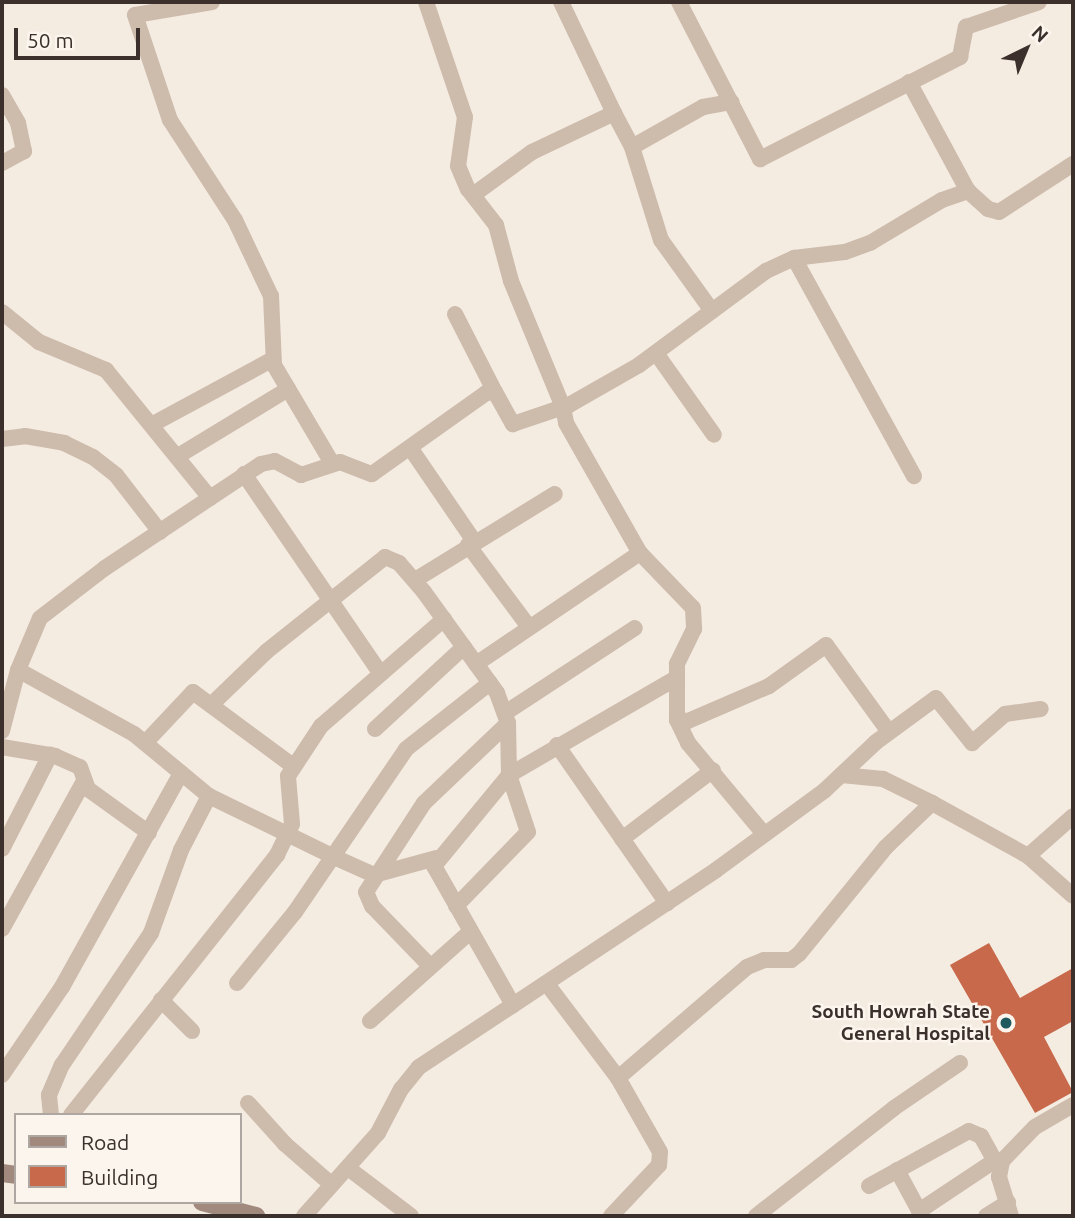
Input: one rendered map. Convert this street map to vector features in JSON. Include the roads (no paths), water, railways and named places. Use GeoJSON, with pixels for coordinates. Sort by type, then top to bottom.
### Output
{"type":"FeatureCollection","features":[{"type":"Feature","properties":{"kind":"street"},"geometry":{"type":"LineString","coordinates":[[212,2],[135,16],[170,120],[235,220],[271,296],[273,359],[332,463]]}},
{"type":"Feature","properties":{"kind":"street"},"geometry":{"type":"LineString","coordinates":[[426,2],[465,117],[458,166],[473,195],[496,225],[525,320],[564,407],[566,423],[640,553],[693,608],[694,629],[677,664],[677,720],[688,743],[764,834]]}},
{"type":"Feature","properties":{"kind":"street"},"geometry":{"type":"LineString","coordinates":[[561,2],[632,147],[661,240],[712,312]]}},
{"type":"Feature","properties":{"kind":"street"},"geometry":{"type":"LineString","coordinates":[[679,2],[760,159],[960,57],[966,27],[1039,2]]}},
{"type":"Feature","properties":{"kind":"street"},"geometry":{"type":"LineString","coordinates":[[909,82],[968,191],[988,209],[999,212],[1073,164]]}},
{"type":"Feature","properties":{"kind":"street"},"geometry":{"type":"LineString","coordinates":[[2,95],[19,123],[24,151],[2,163]]}},
{"type":"Feature","properties":{"kind":"street"},"geometry":{"type":"LineString","coordinates":[[632,147],[703,107],[732,102]]}},
{"type":"Feature","properties":{"kind":"street"},"geometry":{"type":"LineString","coordinates":[[473,195],[532,152],[614,113]]}},
{"type":"Feature","properties":{"kind":"street"},"geometry":{"type":"LineString","coordinates":[[455,314],[513,424],[564,407],[656,352],[766,271],[794,258],[845,252],[968,191]]}},
{"type":"Feature","properties":{"kind":"street"},"geometry":{"type":"LineString","coordinates":[[794,258],[914,476]]}},
{"type":"Feature","properties":{"kind":"street"},"geometry":{"type":"LineString","coordinates":[[2,313],[39,342],[106,370],[153,424],[209,498]]}},
{"type":"Feature","properties":{"kind":"street"},"geometry":{"type":"LineString","coordinates":[[656,352],[714,435]]}},
{"type":"Feature","properties":{"kind":"street"},"geometry":{"type":"LineString","coordinates":[[153,424],[273,359]]}},
{"type":"Feature","properties":{"kind":"street"},"geometry":{"type":"LineString","coordinates":[[178,456],[288,389]]}},
{"type":"Feature","properties":{"kind":"street"},"geometry":{"type":"LineString","coordinates":[[2,732],[18,670],[32,633],[53,604],[244,474],[268,461],[301,475],[332,463],[372,474],[411,449],[486,393],[495,392]]}},
{"type":"Feature","properties":{"kind":"street"},"geometry":{"type":"LineString","coordinates":[[2,439],[25,436],[64,443],[93,457],[116,475],[160,532]]}},
{"type":"Feature","properties":{"kind":"street"},"geometry":{"type":"LineString","coordinates":[[411,449],[529,627]]}},
{"type":"Feature","properties":{"kind":"street"},"geometry":{"type":"LineString","coordinates":[[244,474],[381,674]]}},
{"type":"Feature","properties":{"kind":"street"},"geometry":{"type":"LineString","coordinates":[[415,580],[471,543],[555,494]]}},
{"type":"Feature","properties":{"kind":"street"},"geometry":{"type":"LineString","coordinates":[[476,664],[640,553]]}},
{"type":"Feature","properties":{"kind":"street"},"geometry":{"type":"LineString","coordinates":[[212,704],[330,600],[385,557],[415,580],[490,683],[506,718],[509,775],[528,832],[456,906]]}},
{"type":"Feature","properties":{"kind":"street"},"geometry":{"type":"LineString","coordinates":[[73,1113],[264,875],[288,836],[293,812],[286,787],[293,766],[321,726],[444,620]]}},
{"type":"Feature","properties":{"kind":"street"},"geometry":{"type":"LineString","coordinates":[[430,966],[367,899],[374,875],[424,803],[506,718],[635,628]]}},
{"type":"Feature","properties":{"kind":"street"},"geometry":{"type":"LineString","coordinates":[[677,720],[688,721],[769,686],[826,645],[889,732]]}},
{"type":"Feature","properties":{"kind":"street"},"geometry":{"type":"LineString","coordinates":[[375,729],[464,647]]}},
{"type":"Feature","properties":{"kind":"street"},"geometry":{"type":"LineString","coordinates":[[18,670],[145,743],[209,796],[374,875],[436,858],[509,775],[676,678]]}},
{"type":"Feature","properties":{"kind":"street"},"geometry":{"type":"LineString","coordinates":[[237,982],[334,857],[406,749],[490,683]]}},
{"type":"Feature","properties":{"kind":"street"},"geometry":{"type":"LineString","coordinates":[[145,743],[186,695],[193,692],[293,766]]}},
{"type":"Feature","properties":{"kind":"street"},"geometry":{"type":"LineString","coordinates":[[304,1216],[378,1133],[401,1089],[419,1067],[667,903],[764,834],[841,775],[889,732],[936,698],[972,743],[1005,715],[1041,709]]}},
{"type":"Feature","properties":{"kind":"street"},"geometry":{"type":"LineString","coordinates":[[557,745],[667,903]]}},
{"type":"Feature","properties":{"kind":"street"},"geometry":{"type":"LineString","coordinates":[[2,747],[50,755],[80,767],[83,783],[2,929]]}},
{"type":"Feature","properties":{"kind":"street"},"geometry":{"type":"LineString","coordinates":[[2,849],[50,755]]}},
{"type":"Feature","properties":{"kind":"street"},"geometry":{"type":"LineString","coordinates":[[622,839],[713,770]]}},
{"type":"Feature","properties":{"kind":"street"},"geometry":{"type":"LineString","coordinates":[[2,1074],[62,987],[181,773]]}},
{"type":"Feature","properties":{"kind":"street"},"geometry":{"type":"LineString","coordinates":[[841,775],[884,779],[932,803],[1028,856],[1073,897]]}},
{"type":"Feature","properties":{"kind":"street"},"geometry":{"type":"LineString","coordinates":[[83,783],[149,833]]}},
{"type":"Feature","properties":{"kind":"street"},"geometry":{"type":"LineString","coordinates":[[51,1113],[49,1095],[62,1065],[151,933],[181,850],[209,796]]}},
{"type":"Feature","properties":{"kind":"street"},"geometry":{"type":"LineString","coordinates":[[618,1078],[747,967],[764,960],[791,960],[799,954],[886,847],[932,803]]}},
{"type":"Feature","properties":{"kind":"street"},"geometry":{"type":"LineString","coordinates":[[1028,856],[1073,816]]}},
{"type":"Feature","properties":{"kind":"street"},"geometry":{"type":"LineString","coordinates":[[436,858],[437,876],[513,1004]]}},
{"type":"Feature","properties":{"kind":"street"},"geometry":{"type":"LineString","coordinates":[[370,1021],[471,931]]}},
{"type":"Feature","properties":{"kind":"street"},"geometry":{"type":"LineString","coordinates":[[547,984],[618,1078],[662,1158],[611,1216]]}},
{"type":"Feature","properties":{"kind":"street"},"geometry":{"type":"LineString","coordinates":[[161,1000],[192,1031]]}},
{"type":"Feature","properties":{"kind":"street"},"geometry":{"type":"LineString","coordinates":[[756,1216],[894,1108],[960,1063]]}},
{"type":"Feature","properties":{"kind":"street"},"geometry":{"type":"LineString","coordinates":[[248,1103],[285,1144],[332,1185]]}},
{"type":"Feature","properties":{"kind":"street"},"geometry":{"type":"LineString","coordinates":[[897,1170],[921,1213],[997,1165],[1034,1127],[1073,1105]]}},
{"type":"Feature","properties":{"kind":"street"},"geometry":{"type":"LineString","coordinates":[[869,1186],[970,1131],[981,1136],[997,1165],[1010,1209],[986,1216]]}},
{"type":"Feature","properties":{"kind":"street"},"geometry":{"type":"LineString","coordinates":[[348,1168],[411,1216]]}},
{"type":"Feature","properties":{"kind":"street"},"geometry":{"type":"LineString","coordinates":[[210,1204],[256,1216]]}},
{"type":"Feature","properties":{"kind":"place","name":"South Howrah State General Hospital"},"geometry":{"type":"Point","coordinates":[1006,1023]}}]}
